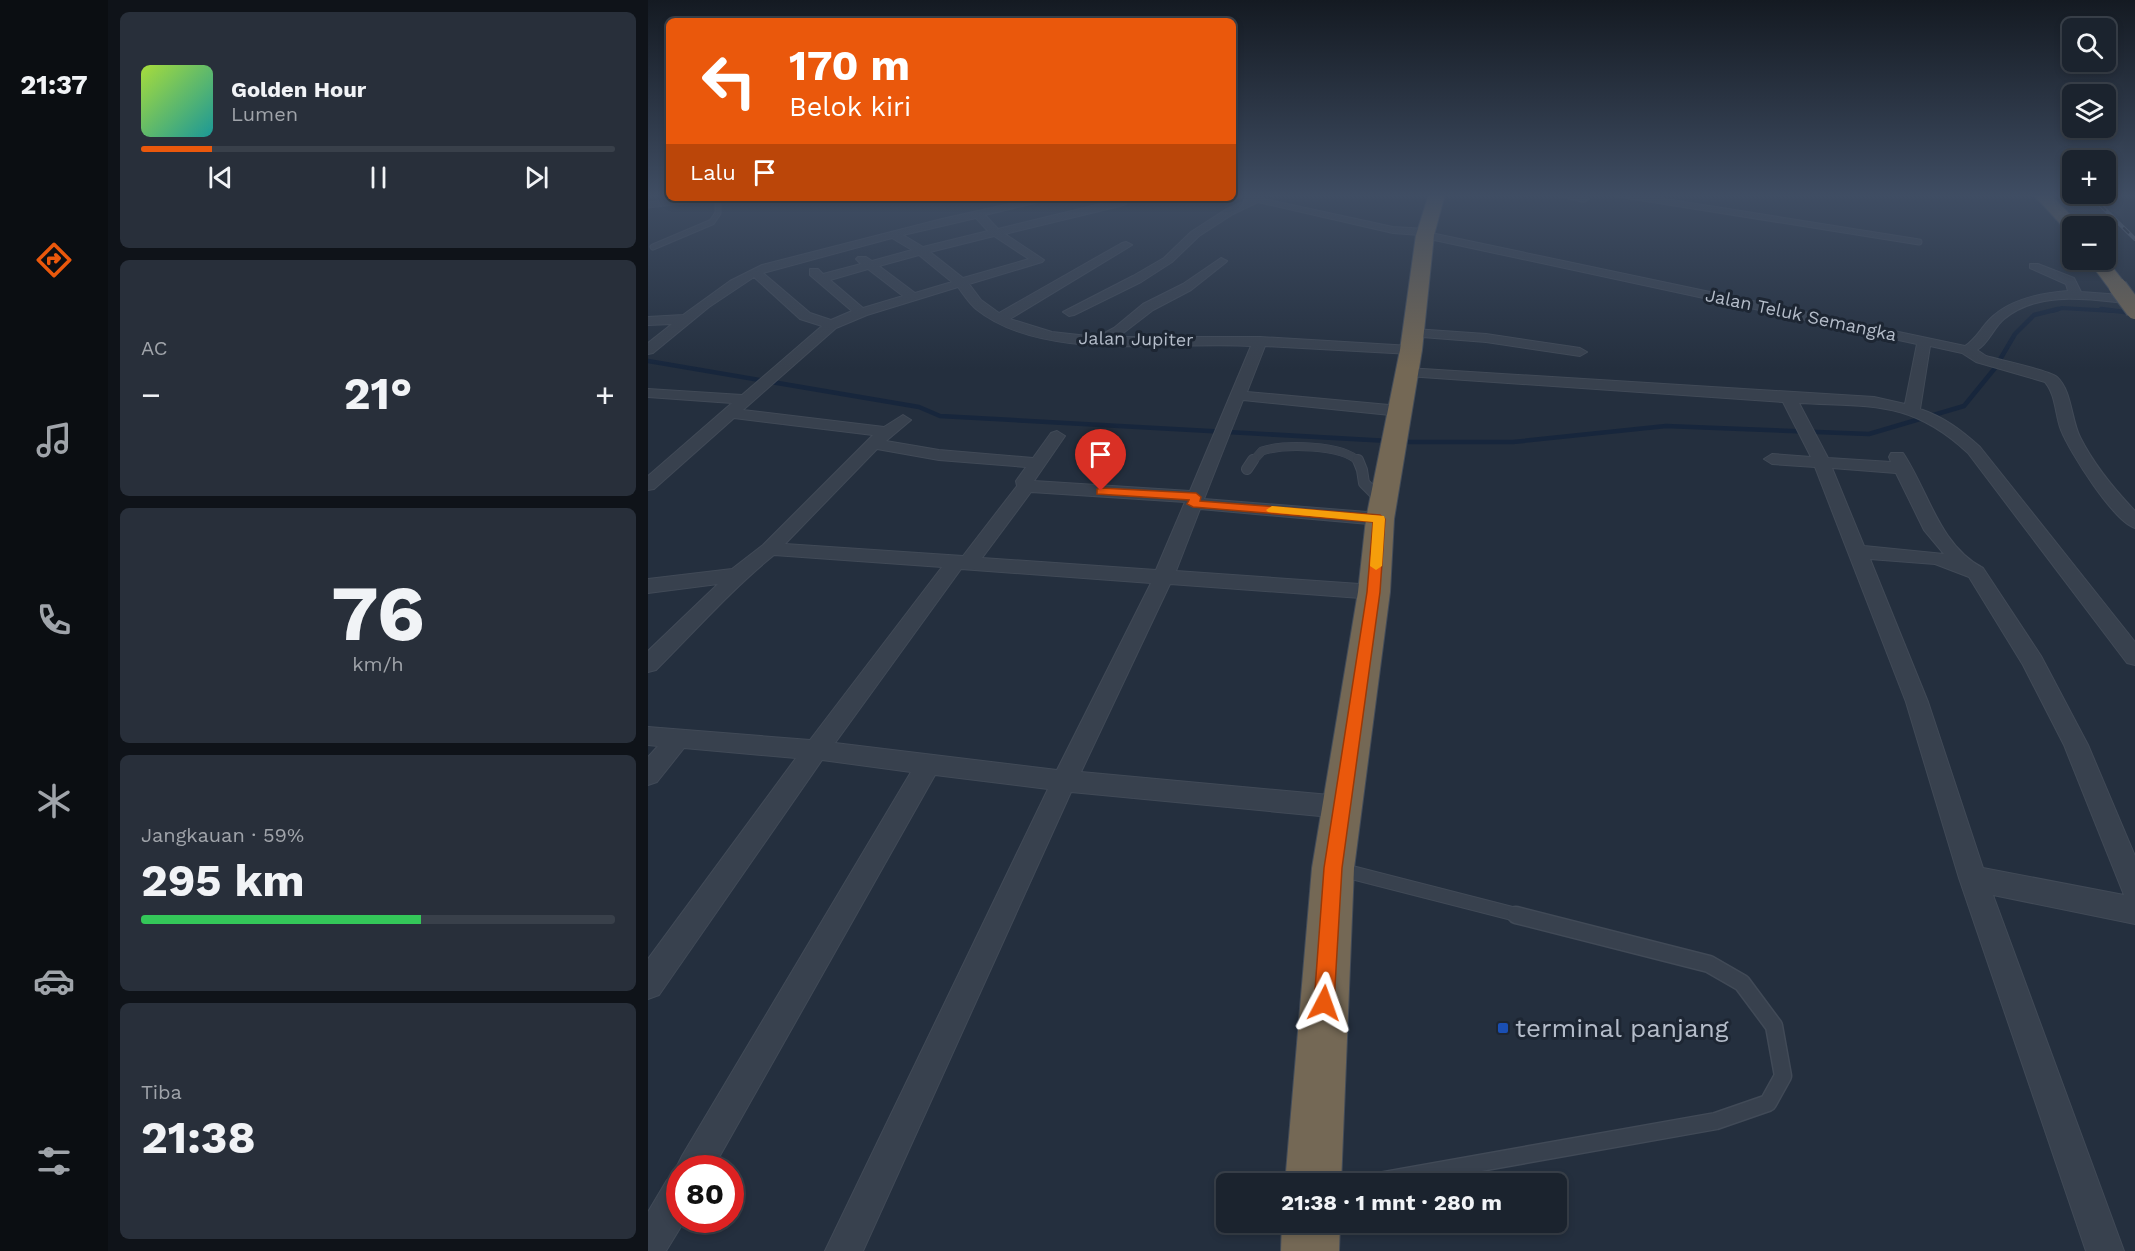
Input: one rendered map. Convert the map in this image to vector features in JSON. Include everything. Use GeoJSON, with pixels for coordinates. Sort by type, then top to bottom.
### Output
{"type":"FeatureCollection","features":[{"type":"Feature","properties":{"kind":"highway"},"geometry":{"type":"LineString","coordinates":[[1313,1173],[1333,868],[1374,592],[1381,507],[1413,342],[1423,252]]}},
{"type":"Feature","properties":{"kind":"highway"},"geometry":{"type":"LineString","coordinates":[[2105,270],[2135,310]]}},
{"type":"Feature","properties":{"kind":"highway"},"geometry":{"type":"LineString","coordinates":[[1310,1251],[1311,1233]]}},
{"type":"Feature","properties":{"kind":"street"},"geometry":{"type":"LineString","coordinates":[[648,350],[686,318],[755,272],[819,252]]}},
{"type":"Feature","properties":{"kind":"street"},"geometry":{"type":"LineString","coordinates":[[853,252],[914,298]]}},
{"type":"Feature","properties":{"kind":"street"},"geometry":{"type":"LineString","coordinates":[[822,278],[917,252]]}},
{"type":"Feature","properties":{"kind":"street","name":"Jalan Jupiter"},"geometry":{"type":"LineString","coordinates":[[924,252],[961,284],[980,305],[1000,318],[1014,325],[1079,340],[1413,342],[1486,338],[1580,352]]}},
{"type":"Feature","properties":{"kind":"street"},"geometry":{"type":"LineString","coordinates":[[652,478],[747,400],[758,387],[831,325],[862,313],[1038,260],[1026,252]]}},
{"type":"Feature","properties":{"kind":"street"},"geometry":{"type":"LineString","coordinates":[[1000,318],[1113,252]]}},
{"type":"Feature","properties":{"kind":"street"},"geometry":{"type":"LineString","coordinates":[[1069,312],[1137,279],[1168,260],[1176,252]]}},
{"type":"Feature","properties":{"kind":"street","name":"Jalan Teluk Semangka"},"geometry":{"type":"LineString","coordinates":[[1498,252],[1966,350]]}},
{"type":"Feature","properties":{"kind":"street"},"geometry":{"type":"LineString","coordinates":[[797,258],[862,313]]}},
{"type":"Feature","properties":{"kind":"street"},"geometry":{"type":"LineString","coordinates":[[1098,341],[1119,331],[1148,307],[1187,287],[1221,261]]}},
{"type":"Feature","properties":{"kind":"street"},"geometry":{"type":"LineString","coordinates":[[2034,267],[2070,281],[2075,296]]}},
{"type":"Feature","properties":{"kind":"street"},"geometry":{"type":"LineString","coordinates":[[755,272],[805,315],[831,325]]}},
{"type":"Feature","properties":{"kind":"street"},"geometry":{"type":"LineString","coordinates":[[1966,350],[1980,343],[1992,324],[2012,310],[2049,297],[2075,296],[2135,300]]}},
{"type":"Feature","properties":{"kind":"street"},"geometry":{"type":"LineString","coordinates":[[648,321],[686,318]]}},
{"type":"Feature","properties":{"kind":"street"},"geometry":{"type":"LineString","coordinates":[[844,1251],[1064,781],[1163,578],[1226,419],[1260,341]]}},
{"type":"Feature","properties":{"kind":"street"},"geometry":{"type":"LineString","coordinates":[[1912,411],[1924,342]]}},
{"type":"Feature","properties":{"kind":"street"},"geometry":{"type":"LineString","coordinates":[[1966,350],[1980,359],[2050,379],[2057,386],[2063,414],[2083,459],[2106,491],[2135,522]]}},
{"type":"Feature","properties":{"kind":"street"},"geometry":{"type":"LineString","coordinates":[[1407,372],[1874,402],[1912,411],[1952,430],[1974,450],[2135,657]]}},
{"type":"Feature","properties":{"kind":"street"},"geometry":{"type":"LineString","coordinates":[[648,393],[747,400]]}},
{"type":"Feature","properties":{"kind":"street"},"geometry":{"type":"LineString","coordinates":[[1236,395],[1397,432]]}},
{"type":"Feature","properties":{"kind":"street"},"geometry":{"type":"LineString","coordinates":[[1788,398],[1818,454],[1917,702],[1973,878],[2105,1251]]}},
{"type":"Feature","properties":{"kind":"street"},"geometry":{"type":"LineString","coordinates":[[731,413],[880,438],[939,455],[1038,464]]}},
{"type":"Feature","properties":{"kind":"street"},"geometry":{"type":"LineString","coordinates":[[648,664],[713,602],[737,575],[770,549],[880,438],[903,420]]}},
{"type":"Feature","properties":{"kind":"street"},"geometry":{"type":"LineString","coordinates":[[648,984],[816,750],[963,562],[1026,486],[1025,481],[1057,436]]}},
{"type":"Feature","properties":{"kind":"street"},"geometry":{"type":"LineString","coordinates":[[1772,459],[1818,454],[1899,463],[1933,530],[1966,566],[1976,573],[2033,662],[2076,745],[2135,889]]}},
{"type":"Feature","properties":{"kind":"street"},"geometry":{"type":"LineString","coordinates":[[1026,486],[1194,500],[1381,507]]}},
{"type":"Feature","properties":{"kind":"street"},"geometry":{"type":"LineString","coordinates":[[770,549],[1374,592]]}},
{"type":"Feature","properties":{"kind":"street"},"geometry":{"type":"LineString","coordinates":[[1859,552],[1944,560],[1966,566]]}},
{"type":"Feature","properties":{"kind":"street"},"geometry":{"type":"LineString","coordinates":[[648,586],[737,575]]}},
{"type":"Feature","properties":{"kind":"street"},"geometry":{"type":"LineString","coordinates":[[648,736],[816,750],[1064,781],[1341,807]]}},
{"type":"Feature","properties":{"kind":"street"},"geometry":{"type":"LineString","coordinates":[[648,775],[678,739]]}},
{"type":"Feature","properties":{"kind":"street"},"geometry":{"type":"LineString","coordinates":[[701,1155],[929,764]]}},
{"type":"Feature","properties":{"kind":"street"},"geometry":{"type":"LineString","coordinates":[[1973,878],[2135,911]]}},
{"type":"Feature","properties":{"kind":"street"},"geometry":{"type":"LineString","coordinates":[[648,1247],[666,1216]]}},
{"type":"Feature","properties":{"kind":"lane"},"geometry":{"type":"LineString","coordinates":[[1247,469],[1261,452],[1270,449],[1303,447],[1342,452],[1355,456],[1360,463],[1362,482],[1381,507]]}},
{"type":"Feature","properties":{"kind":"lane"},"geometry":{"type":"LineString","coordinates":[[1333,868],[1709,964],[1742,983],[1774,1026],[1783,1076],[1768,1103],[1716,1121],[1424,1173]]}},
{"type":"Feature","properties":{"kind":"waterway"},"geometry":{"type":"LineString","coordinates":[[2052,311],[2062,308],[2113,311]]}},
{"type":"Feature","properties":{"kind":"waterway"},"geometry":{"type":"LineString","coordinates":[[1400,442],[1513,442],[1666,426],[1869,434],[1964,406],[1995,368],[2015,334],[2034,315],[2058,309]]}},
{"type":"Feature","properties":{"kind":"waterway"},"geometry":{"type":"LineString","coordinates":[[2101,309],[2132,313]]}},
{"type":"Feature","properties":{"kind":"waterway"},"geometry":{"type":"LineString","coordinates":[[648,361],[919,407],[940,416],[1389,441]]}},
{"type":"Feature","properties":{"kind":"slow traffic"},"geometry":{"type":"LineString","coordinates":[[1272,510],[1380,519],[1376,566]]}},
{"type":"Feature","properties":{"kind":"place","name":"terminal panjang"},"geometry":{"type":"Point","coordinates":[1503,1028]}},
{"type":"Feature","properties":{"kind":"route"},"geometry":{"type":"LineString","coordinates":[[1101,491],[1196,497],[1193,504],[1380,519],[1374,592],[1333,868],[1324,1003]]}}]}
